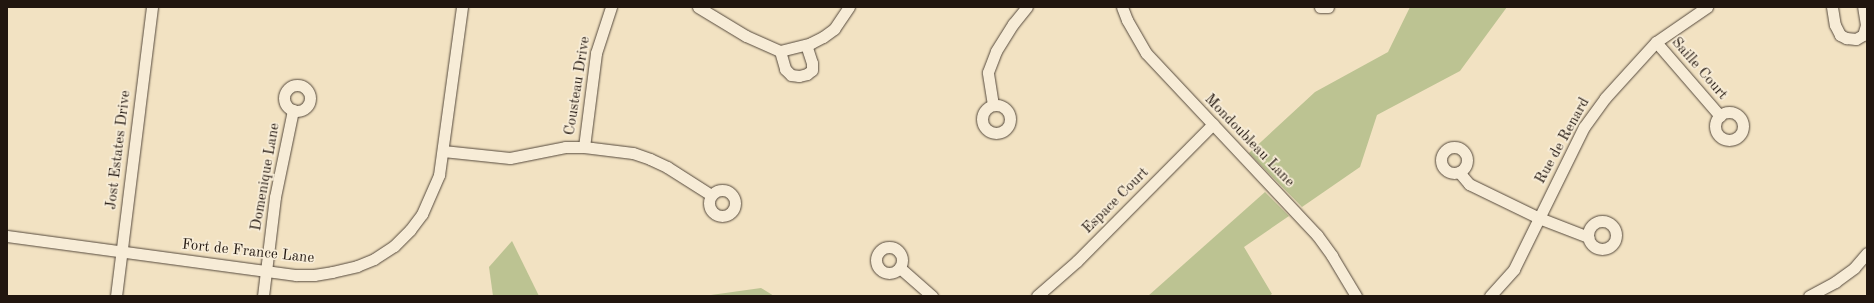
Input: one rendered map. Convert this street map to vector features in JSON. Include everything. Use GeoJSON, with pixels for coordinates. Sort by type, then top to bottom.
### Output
{"type":"FeatureCollection","features":[{"type":"Feature","properties":{"kind":"street","name":"Jost Estates Drive"},"geometry":{"type":"LineString","coordinates":[[116,296],[152,7]]}},
{"type":"Feature","properties":{"kind":"street","name":"Fort de France Lane"},"geometry":{"type":"LineString","coordinates":[[7,236],[122,253],[314,275],[357,266],[374,259],[410,230],[422,214],[439,175],[462,7]]}},
{"type":"Feature","properties":{"kind":"street","name":"Cousteau Drive"},"geometry":{"type":"LineString","coordinates":[[584,146],[596,53],[611,7]]}},
{"type":"Feature","properties":{"kind":"street"},"geometry":{"type":"LineString","coordinates":[[698,7],[746,36],[767,47],[780,51],[806,45],[823,37],[834,29],[849,7]]}},
{"type":"Feature","properties":{"kind":"street"},"geometry":{"type":"LineString","coordinates":[[992,105],[988,72],[996,51],[1013,24],[1027,7]]}},
{"type":"Feature","properties":{"kind":"street","name":"Mondoubleau Lane"},"geometry":{"type":"LineString","coordinates":[[1122,7],[1127,20],[1146,54],[1317,235],[1332,256],[1356,296]]}},
{"type":"Feature","properties":{"kind":"street"},"geometry":{"type":"LineString","coordinates":[[1320,7],[1328,7]]}},
{"type":"Feature","properties":{"kind":"street","name":"Rue de Renard"},"geometry":{"type":"LineString","coordinates":[[1490,296],[1514,269],[1584,127],[1605,98],[1656,42],[1707,7]]}},
{"type":"Feature","properties":{"kind":"street"},"geometry":{"type":"LineString","coordinates":[[1832,7],[1835,26],[1840,34],[1846,38],[1856,39],[1863,34],[1866,26],[1863,7]]}},
{"type":"Feature","properties":{"kind":"street","name":"Saille Court"},"geometry":{"type":"LineString","coordinates":[[1656,42],[1720,116]]}},
{"type":"Feature","properties":{"kind":"street"},"geometry":{"type":"LineString","coordinates":[[780,51],[785,69],[791,75],[799,76],[807,74],[812,70],[812,62],[806,45]]}},
{"type":"Feature","properties":{"kind":"street","name":"Domenique Lane"},"geometry":{"type":"LineString","coordinates":[[263,296],[275,197],[293,110]]}},
{"type":"Feature","properties":{"kind":"street","name":"Espace Court"},"geometry":{"type":"LineString","coordinates":[[1038,296],[1077,261],[1213,124]]}},
{"type":"Feature","properties":{"kind":"street"},"geometry":{"type":"LineString","coordinates":[[443,151],[510,158],[565,147],[584,146],[633,153],[650,159],[711,196]]}},
{"type":"Feature","properties":{"kind":"street"},"geometry":{"type":"LineString","coordinates":[[1459,172],[1469,184],[1539,218],[1588,236]]}},
{"type":"Feature","properties":{"kind":"street"},"geometry":{"type":"LineString","coordinates":[[1809,296],[1835,282],[1854,268],[1867,252]]}},
{"type":"Feature","properties":{"kind":"street"},"geometry":{"type":"LineString","coordinates":[[900,268],[932,296]]}},
{"type":"Feature","properties":{"kind":"green space"},"geometry":{"type":"Polygon","coordinates":[[[1410,7],[1507,7],[1460,71],[1377,115],[1360,167],[1302,207],[1249,153],[1315,92],[1388,52],[1410,7]]]}},
{"type":"Feature","properties":{"kind":"green space"},"geometry":{"type":"Polygon","coordinates":[[[1265,192],[1289,216],[1244,247],[1272,294],[1269,296],[1148,296],[1265,192]]]}},
{"type":"Feature","properties":{"kind":"green space"},"geometry":{"type":"Polygon","coordinates":[[[512,241],[539,296],[493,296],[489,267],[512,241]]]}},
{"type":"Feature","properties":{"kind":"green space"},"geometry":{"type":"Polygon","coordinates":[[[761,288],[774,296],[711,296],[711,295],[761,288]]]}}]}
